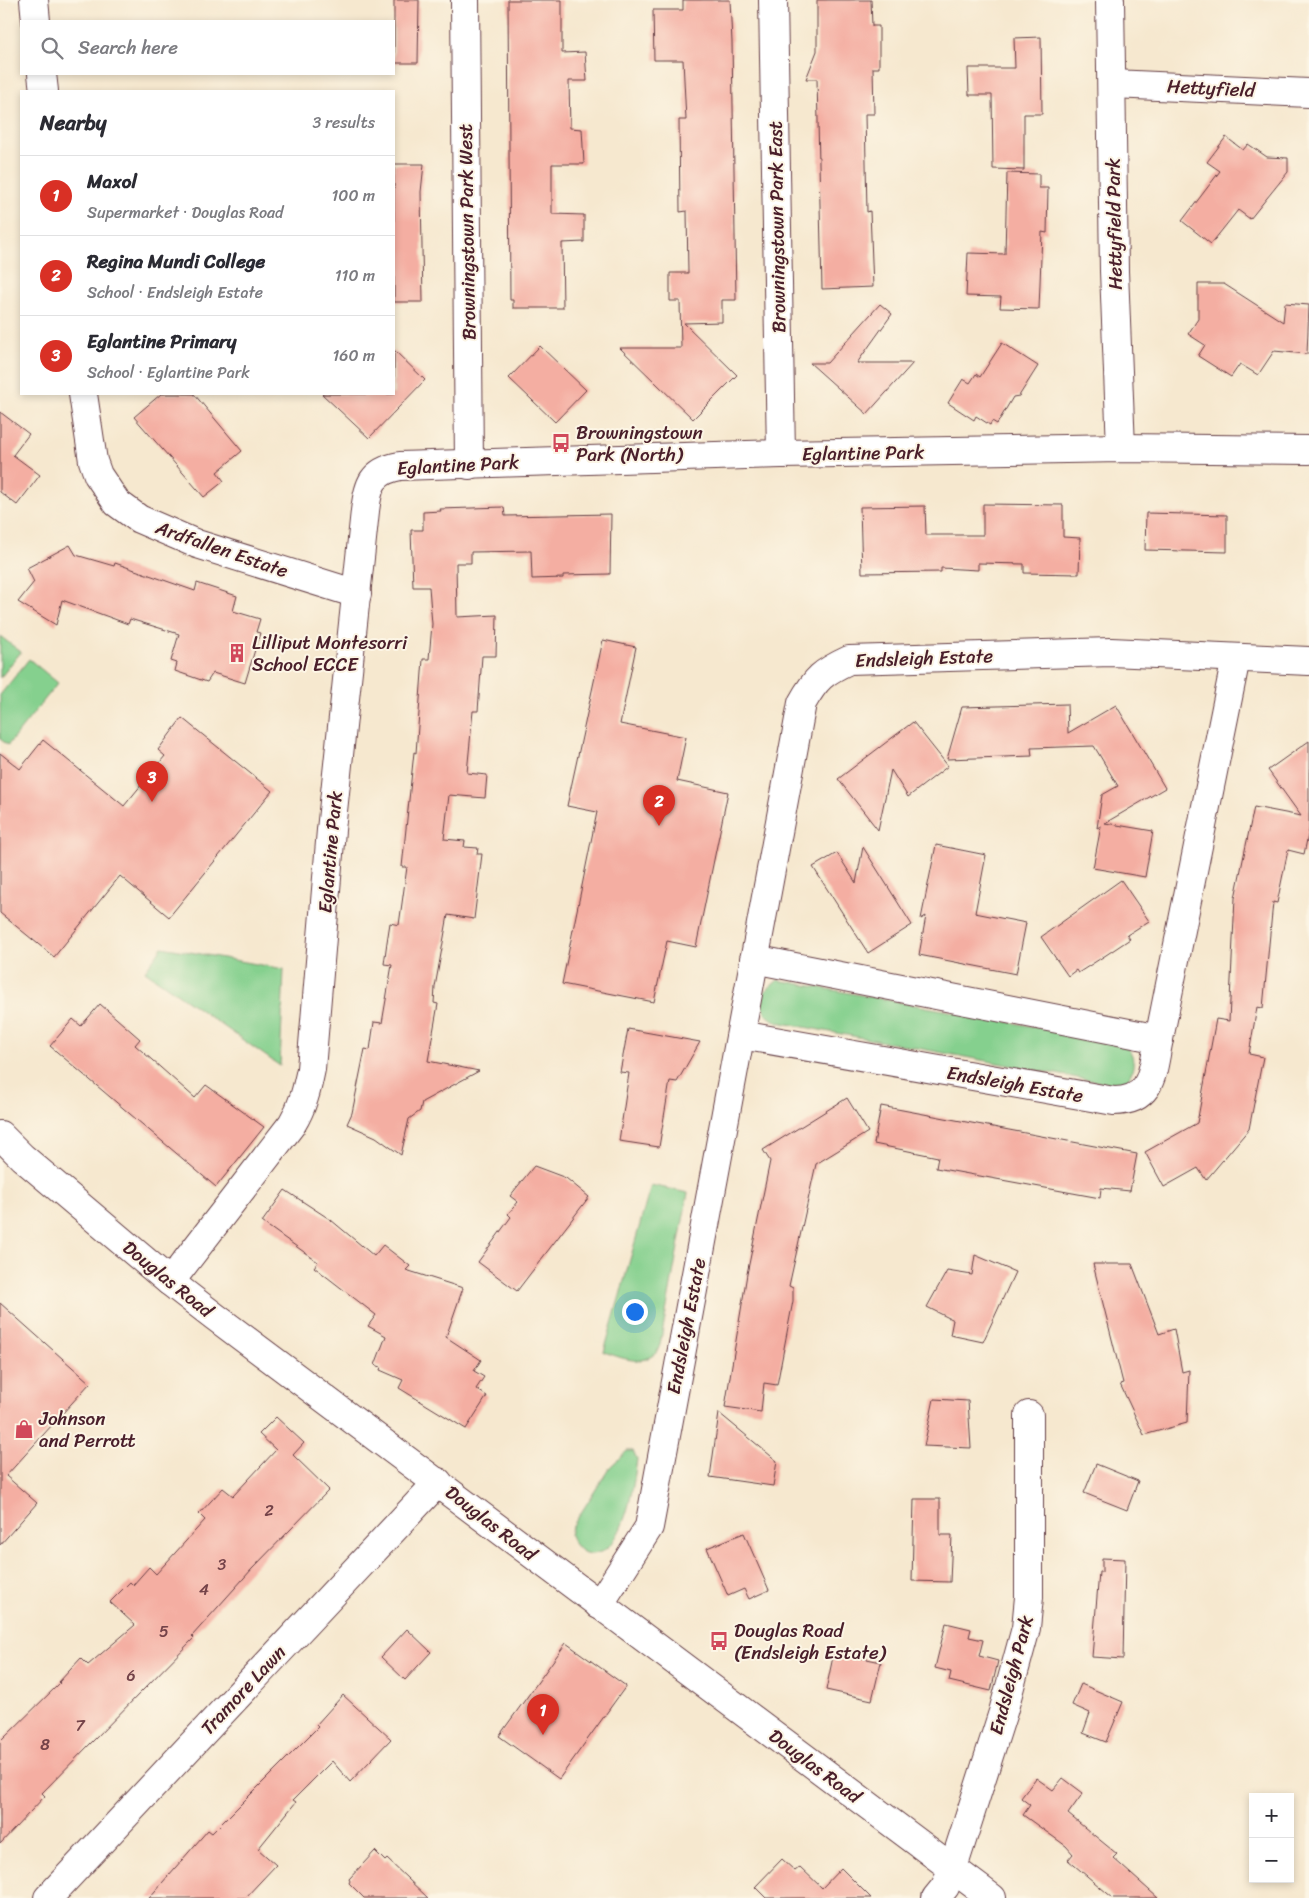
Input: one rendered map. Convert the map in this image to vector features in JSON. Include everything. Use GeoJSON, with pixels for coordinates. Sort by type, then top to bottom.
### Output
{"type":"FeatureCollection","features":[{"type":"Feature","properties":{"kind":"street"},"geometry":{"type":"LineString","coordinates":[[34,0],[36,20]]}},
{"type":"Feature","properties":{"kind":"street","name":"Browningstown Park West"},"geometry":{"type":"LineString","coordinates":[[465,0],[469,465]]}},
{"type":"Feature","properties":{"kind":"street","name":"Browningstown Park East"},"geometry":{"type":"LineString","coordinates":[[773,0],[781,454]]}},
{"type":"Feature","properties":{"kind":"street","name":"Hettyfield Park"},"geometry":{"type":"LineString","coordinates":[[1110,0],[1113,84],[1114,270],[1121,448]]}},
{"type":"Feature","properties":{"kind":"street"},"geometry":{"type":"LineString","coordinates":[[42,75],[44,90]]}},
{"type":"Feature","properties":{"kind":"street","name":"Hettyfield"},"geometry":{"type":"LineString","coordinates":[[1113,84],[1309,93]]}},
{"type":"Feature","properties":{"kind":"street","name":"Ardfallen Estate"},"geometry":{"type":"LineString","coordinates":[[83,395],[93,461],[98,475],[117,503],[139,519],[197,544],[357,594]]}},
{"type":"Feature","properties":{"kind":"street","name":"Eglantine Park"},"geometry":{"type":"LineString","coordinates":[[170,1282],[292,1124],[306,1093],[311,1069],[331,830],[357,594],[364,511],[373,480],[385,469],[400,466],[781,454],[1121,448],[1309,450]]}},
{"type":"Feature","properties":{"kind":"street","name":"Endsleigh Estate"},"geometry":{"type":"LineString","coordinates":[[600,1605],[649,1528],[802,703],[814,682],[832,667],[848,660],[1111,652],[1309,661]]}},
{"type":"Feature","properties":{"kind":"street","name":"Endsleigh Estate"},"geometry":{"type":"LineString","coordinates":[[740,1035],[1114,1102],[1127,1102],[1142,1093],[1150,1082],[1236,658]]}},
{"type":"Feature","properties":{"kind":"street"},"geometry":{"type":"LineString","coordinates":[[754,959],[1159,1039]]}},
{"type":"Feature","properties":{"kind":"street","name":"Douglas Road"},"geometry":{"type":"LineString","coordinates":[[0,1135],[22,1157],[170,1282],[992,1898]]}},
{"type":"Feature","properties":{"kind":"street","name":"Endsleigh Park"},"geometry":{"type":"LineString","coordinates":[[936,1898],[945,1887],[953,1868],[1003,1712],[1026,1628],[1029,1597],[1029,1415]]}},
{"type":"Feature","properties":{"kind":"street","name":"Tramore Lawn"},"geometry":{"type":"LineString","coordinates":[[48,1898],[438,1482]]}},
{"type":"Feature","properties":{"kind":"green space"},"geometry":{"type":"Polygon","coordinates":[[[0,636],[21,652],[0,678],[0,636]]]}},
{"type":"Feature","properties":{"kind":"green space"},"geometry":{"type":"Polygon","coordinates":[[[29,659],[58,683],[8,745],[0,739],[0,695],[29,659]]]}},
{"type":"Feature","properties":{"kind":"green space"},"geometry":{"type":"Polygon","coordinates":[[[162,947],[284,969],[280,1066],[145,971],[162,947]]]}},
{"type":"Feature","properties":{"kind":"green space"},"geometry":{"type":"Polygon","coordinates":[[[778,980],[1113,1041],[1123,1045],[1131,1053],[1133,1057],[1132,1072],[1121,1083],[1110,1084],[777,1022],[766,1014],[762,1003],[763,993],[778,980]]]}},
{"type":"Feature","properties":{"kind":"green space"},"geometry":{"type":"Polygon","coordinates":[[[651,1185],[688,1193],[660,1345],[657,1352],[651,1357],[632,1360],[604,1352],[651,1185]]]}},
{"type":"Feature","properties":{"kind":"green space"},"geometry":{"type":"Polygon","coordinates":[[[627,1451],[633,1451],[637,1459],[626,1515],[613,1542],[603,1551],[588,1554],[578,1548],[572,1539],[570,1535],[572,1527],[610,1467],[627,1451]]]}},
{"type":"Feature","properties":{"kind":"building"},"geometry":{"type":"Polygon","coordinates":[[[394,0],[419,0],[418,63],[395,63],[394,0]]]}},
{"type":"Feature","properties":{"kind":"building"},"geometry":{"type":"Polygon","coordinates":[[[508,0],[562,0],[562,53],[585,52],[587,81],[569,81],[570,128],[582,129],[584,164],[552,164],[552,214],[584,215],[584,242],[562,243],[563,308],[513,308],[513,300],[510,300],[508,0]]]}},
{"type":"Feature","properties":{"kind":"building"},"geometry":{"type":"Polygon","coordinates":[[[683,0],[730,0],[732,42],[736,300],[722,300],[722,322],[684,323],[737,375],[693,419],[620,348],[681,348],[680,301],[670,301],[670,273],[688,273],[687,211],[680,212],[679,120],[686,120],[683,60],[654,60],[653,10],[683,10],[683,0]]]}},
{"type":"Feature","properties":{"kind":"building"},"geometry":{"type":"Polygon","coordinates":[[[817,0],[871,0],[872,26],[879,26],[879,68],[873,68],[874,114],[865,114],[867,212],[870,211],[873,287],[822,289],[817,79],[806,79],[817,51],[817,0]]]}},
{"type":"Feature","properties":{"kind":"building"},"geometry":{"type":"Polygon","coordinates":[[[1041,37],[1042,114],[1024,114],[1024,170],[993,169],[992,95],[969,95],[968,68],[1015,68],[1014,38],[1041,37]]]}},
{"type":"Feature","properties":{"kind":"building"},"geometry":{"type":"Polygon","coordinates":[[[1226,137],[1243,150],[1248,144],[1267,157],[1288,158],[1288,172],[1250,219],[1238,210],[1211,244],[1182,221],[1220,171],[1207,162],[1226,137]]]}},
{"type":"Feature","properties":{"kind":"building"},"geometry":{"type":"Polygon","coordinates":[[[395,164],[424,164],[421,192],[423,302],[395,302],[395,164]]]}},
{"type":"Feature","properties":{"kind":"building"},"geometry":{"type":"Polygon","coordinates":[[[1007,173],[1039,174],[1039,188],[1048,188],[1047,233],[1042,232],[1039,309],[1000,308],[1001,297],[966,296],[968,253],[1005,254],[1007,173]]]}},
{"type":"Feature","properties":{"kind":"building"},"geometry":{"type":"Polygon","coordinates":[[[1198,284],[1224,284],[1283,322],[1285,303],[1309,305],[1307,354],[1274,351],[1258,375],[1240,364],[1231,377],[1198,356],[1205,345],[1188,334],[1198,319],[1198,284]]]}},
{"type":"Feature","properties":{"kind":"building"},"geometry":{"type":"Polygon","coordinates":[[[880,304],[892,314],[857,363],[913,363],[867,414],[810,363],[827,363],[880,304]]]}},
{"type":"Feature","properties":{"kind":"building"},"geometry":{"type":"Polygon","coordinates":[[[1002,343],[1038,366],[1019,396],[1013,397],[997,424],[992,421],[990,425],[976,416],[974,420],[948,403],[963,379],[970,383],[976,374],[980,377],[1002,343]]]}},
{"type":"Feature","properties":{"kind":"building"},"geometry":{"type":"Polygon","coordinates":[[[540,346],[586,390],[555,422],[509,378],[540,346]]]}},
{"type":"Feature","properties":{"kind":"building"},"geometry":{"type":"Polygon","coordinates":[[[395,351],[425,380],[369,438],[323,395],[395,395],[395,351]]]}},
{"type":"Feature","properties":{"kind":"building"},"geometry":{"type":"Polygon","coordinates":[[[160,395],[195,395],[242,451],[217,472],[224,481],[204,497],[134,417],[160,395]]]}},
{"type":"Feature","properties":{"kind":"building"},"geometry":{"type":"Polygon","coordinates":[[[0,412],[29,434],[13,455],[40,475],[17,505],[0,492],[0,412]]]}},
{"type":"Feature","properties":{"kind":"building"},"geometry":{"type":"Polygon","coordinates":[[[983,504],[1063,505],[1063,537],[1080,538],[1079,574],[1024,573],[1024,564],[978,563],[978,570],[941,568],[941,572],[862,573],[860,507],[925,506],[926,535],[983,535],[983,504]]]}},
{"type":"Feature","properties":{"kind":"building"},"geometry":{"type":"Polygon","coordinates":[[[504,507],[505,516],[611,514],[610,574],[563,575],[563,578],[532,579],[531,551],[471,552],[471,563],[456,563],[457,617],[497,615],[496,656],[482,656],[478,711],[473,711],[467,773],[487,775],[485,798],[449,795],[444,839],[465,841],[464,847],[478,848],[477,854],[482,854],[474,919],[448,915],[435,987],[434,1003],[438,1004],[428,1061],[479,1071],[422,1102],[420,1111],[409,1119],[401,1155],[376,1137],[347,1124],[352,1113],[365,1049],[370,1050],[374,1022],[382,1023],[392,965],[384,964],[390,923],[399,925],[407,867],[402,867],[414,752],[416,753],[423,659],[429,659],[432,624],[429,587],[413,587],[411,530],[423,530],[423,512],[441,511],[440,509],[504,507]]]}},
{"type":"Feature","properties":{"kind":"building"},"geometry":{"type":"Polygon","coordinates":[[[1146,513],[1227,515],[1227,552],[1145,550],[1146,513]]]}},
{"type":"Feature","properties":{"kind":"building"},"geometry":{"type":"Polygon","coordinates":[[[70,545],[76,555],[114,566],[115,563],[195,591],[197,583],[237,596],[233,611],[260,619],[256,632],[260,633],[245,683],[213,673],[207,682],[175,671],[177,663],[171,661],[179,634],[130,619],[128,624],[62,600],[56,625],[18,602],[34,582],[27,568],[70,545]]]}},
{"type":"Feature","properties":{"kind":"building"},"geometry":{"type":"Polygon","coordinates":[[[603,640],[636,647],[620,724],[686,737],[677,781],[728,792],[696,947],[667,941],[654,1002],[562,984],[597,812],[567,806],[603,640]]]}},
{"type":"Feature","properties":{"kind":"building"},"geometry":{"type":"Polygon","coordinates":[[[1067,704],[1068,733],[1116,705],[1165,788],[1105,823],[1153,831],[1145,877],[1093,868],[1101,826],[1097,828],[1102,795],[1118,786],[1094,746],[1031,748],[1032,756],[947,759],[962,707],[1067,704]]]}},
{"type":"Feature","properties":{"kind":"building"},"geometry":{"type":"Polygon","coordinates":[[[182,718],[272,791],[169,917],[120,876],[54,957],[0,913],[0,753],[20,769],[43,740],[124,806],[165,756],[158,750],[182,718]]]}},
{"type":"Feature","properties":{"kind":"building"},"geometry":{"type":"Polygon","coordinates":[[[913,722],[948,766],[908,797],[891,770],[878,830],[838,779],[913,722]]]}},
{"type":"Feature","properties":{"kind":"building"},"geometry":{"type":"Polygon","coordinates":[[[1309,741],[1309,830],[1304,854],[1288,850],[1277,903],[1273,902],[1263,1008],[1257,1007],[1249,1054],[1263,1057],[1249,1129],[1206,1180],[1198,1168],[1164,1187],[1145,1152],[1197,1123],[1216,1019],[1229,1021],[1235,898],[1254,807],[1301,816],[1268,770],[1309,741]]]}},
{"type":"Feature","properties":{"kind":"building"},"geometry":{"type":"Polygon","coordinates":[[[936,845],[986,855],[975,913],[1026,923],[1016,974],[919,955],[926,916],[921,919],[936,845]]]}},
{"type":"Feature","properties":{"kind":"building"},"geometry":{"type":"Polygon","coordinates":[[[863,847],[912,925],[868,953],[813,867],[837,853],[856,883],[863,847]]]}},
{"type":"Feature","properties":{"kind":"building"},"geometry":{"type":"Polygon","coordinates":[[[1121,880],[1149,921],[1127,935],[1130,939],[1078,973],[1076,970],[1068,976],[1041,937],[1121,880]]]}},
{"type":"Feature","properties":{"kind":"building"},"geometry":{"type":"Polygon","coordinates":[[[100,1004],[140,1039],[135,1045],[195,1098],[206,1085],[264,1127],[216,1187],[50,1046],[73,1019],[81,1026],[100,1004]]]}},
{"type":"Feature","properties":{"kind":"building"},"geometry":{"type":"Polygon","coordinates":[[[628,1029],[700,1042],[677,1082],[670,1081],[659,1147],[619,1141],[629,1073],[620,1072],[628,1029]]]}},
{"type":"Feature","properties":{"kind":"building"},"geometry":{"type":"Polygon","coordinates":[[[847,1098],[868,1132],[816,1164],[789,1286],[793,1288],[793,1301],[777,1385],[764,1383],[761,1412],[725,1407],[747,1274],[770,1161],[763,1150],[847,1098]]]}},
{"type":"Feature","properties":{"kind":"building"},"geometry":{"type":"Polygon","coordinates":[[[881,1106],[1137,1154],[1130,1191],[1101,1188],[1100,1198],[936,1168],[938,1157],[874,1144],[881,1106]]]}},
{"type":"Feature","properties":{"kind":"building"},"geometry":{"type":"Polygon","coordinates":[[[534,1166],[566,1178],[589,1197],[517,1291],[478,1262],[511,1217],[508,1214],[518,1202],[510,1196],[534,1166]]]}},
{"type":"Feature","properties":{"kind":"building"},"geometry":{"type":"Polygon","coordinates":[[[285,1190],[331,1220],[374,1256],[383,1245],[410,1266],[406,1270],[463,1288],[446,1337],[481,1360],[474,1371],[484,1377],[476,1389],[487,1396],[466,1429],[399,1388],[403,1380],[380,1370],[381,1367],[375,1365],[386,1336],[368,1326],[376,1315],[314,1267],[318,1262],[262,1222],[285,1190]]]}},
{"type":"Feature","properties":{"kind":"building"},"geometry":{"type":"Polygon","coordinates":[[[975,1255],[1015,1272],[983,1342],[950,1335],[953,1320],[927,1307],[947,1271],[972,1275],[975,1255]]]}},
{"type":"Feature","properties":{"kind":"building"},"geometry":{"type":"Polygon","coordinates":[[[1093,1264],[1132,1264],[1159,1334],[1174,1329],[1182,1372],[1189,1370],[1187,1423],[1144,1435],[1120,1384],[1123,1383],[1093,1264]]]}},
{"type":"Feature","properties":{"kind":"building","name":"Johnson and Perrott"},"geometry":{"type":"Polygon","coordinates":[[[0,1303],[90,1383],[6,1476],[37,1503],[0,1545],[0,1303]]]}},
{"type":"Feature","properties":{"kind":"building"},"geometry":{"type":"Polygon","coordinates":[[[934,1399],[968,1401],[971,1448],[924,1446],[934,1399]]]}},
{"type":"Feature","properties":{"kind":"building"},"geometry":{"type":"Polygon","coordinates":[[[719,1413],[777,1461],[773,1486],[710,1477],[719,1413]]]}},
{"type":"Feature","properties":{"kind":"building"},"geometry":{"type":"Polygon","coordinates":[[[276,1417],[304,1443],[293,1455],[329,1490],[252,1569],[192,1636],[194,1638],[42,1793],[45,1796],[0,1844],[0,1742],[60,1683],[81,1658],[88,1665],[135,1625],[110,1602],[130,1582],[133,1585],[149,1567],[156,1574],[205,1520],[199,1514],[223,1488],[233,1496],[276,1450],[259,1434],[276,1417]]]}},
{"type":"Feature","properties":{"kind":"building"},"geometry":{"type":"Polygon","coordinates":[[[1096,1464],[1138,1481],[1127,1510],[1084,1493],[1096,1464]]]}},
{"type":"Feature","properties":{"kind":"building"},"geometry":{"type":"Polygon","coordinates":[[[914,1499],[940,1499],[940,1535],[952,1535],[950,1582],[912,1581],[914,1499]]]}},
{"type":"Feature","properties":{"kind":"building"},"geometry":{"type":"Polygon","coordinates":[[[744,1533],[769,1590],[749,1599],[744,1589],[728,1596],[707,1548],[744,1533]]]}},
{"type":"Feature","properties":{"kind":"building"},"geometry":{"type":"Polygon","coordinates":[[[1102,1558],[1125,1559],[1123,1659],[1092,1657],[1099,1572],[1102,1572],[1102,1558]]]}},
{"type":"Feature","properties":{"kind":"building"},"geometry":{"type":"Polygon","coordinates":[[[946,1623],[971,1629],[969,1637],[983,1640],[979,1656],[998,1661],[991,1691],[949,1681],[951,1672],[935,1668],[946,1623]]]}},
{"type":"Feature","properties":{"kind":"building"},"geometry":{"type":"Polygon","coordinates":[[[407,1629],[431,1652],[405,1680],[381,1657],[407,1629]]]}},
{"type":"Feature","properties":{"kind":"building"},"geometry":{"type":"Polygon","coordinates":[[[566,1643],[626,1686],[559,1779],[499,1736],[566,1643]]]}},
{"type":"Feature","properties":{"kind":"building"},"geometry":{"type":"Polygon","coordinates":[[[834,1652],[881,1662],[872,1700],[826,1690],[834,1652]]]}},
{"type":"Feature","properties":{"kind":"building"},"geometry":{"type":"Polygon","coordinates":[[[1081,1684],[1123,1702],[1106,1742],[1083,1733],[1090,1713],[1072,1705],[1081,1684]]]}},
{"type":"Feature","properties":{"kind":"building"},"geometry":{"type":"Polygon","coordinates":[[[343,1695],[391,1739],[350,1782],[332,1761],[293,1800],[296,1802],[258,1849],[276,1865],[245,1898],[149,1898],[208,1830],[212,1833],[318,1727],[316,1725],[343,1695]]]}},
{"type":"Feature","properties":{"kind":"building"},"geometry":{"type":"Polygon","coordinates":[[[1036,1778],[1053,1790],[1063,1778],[1083,1793],[1068,1814],[1117,1854],[1113,1858],[1158,1898],[1113,1898],[1068,1860],[1073,1854],[1066,1846],[1023,1815],[1030,1805],[1021,1798],[1036,1778]]]}},
{"type":"Feature","properties":{"kind":"building"},"geometry":{"type":"Polygon","coordinates":[[[375,1851],[385,1861],[387,1859],[428,1898],[364,1898],[349,1883],[349,1879],[375,1851]]]}},
{"type":"Feature","properties":{"kind":"building"},"geometry":{"type":"Polygon","coordinates":[[[782,1859],[795,1871],[800,1867],[822,1888],[841,1868],[871,1898],[766,1898],[755,1887],[782,1859]]]}},
{"type":"Feature","properties":{"kind":"place","name":"Browningstown Park (North)"},"geometry":{"type":"Point","coordinates":[561,443]}},
{"type":"Feature","properties":{"kind":"place","name":"Lilliput Montesorri School ECCE"},"geometry":{"type":"Point","coordinates":[237,653]}},
{"type":"Feature","properties":{"kind":"place","name":"Eglantine Primary"},"geometry":{"type":"Point","coordinates":[152,802]}},
{"type":"Feature","properties":{"kind":"place","name":"Regina Mundi College"},"geometry":{"type":"Point","coordinates":[659,826]}},
{"type":"Feature","properties":{"kind":"place","name":"Johnson and Perrott"},"geometry":{"type":"Point","coordinates":[24,1429]}},
{"type":"Feature","properties":{"kind":"place","name":"Douglas Road (Endsleigh Estate)"},"geometry":{"type":"Point","coordinates":[719,1641]}},
{"type":"Feature","properties":{"kind":"place","name":"Maxol"},"geometry":{"type":"Point","coordinates":[543,1735]}}]}
